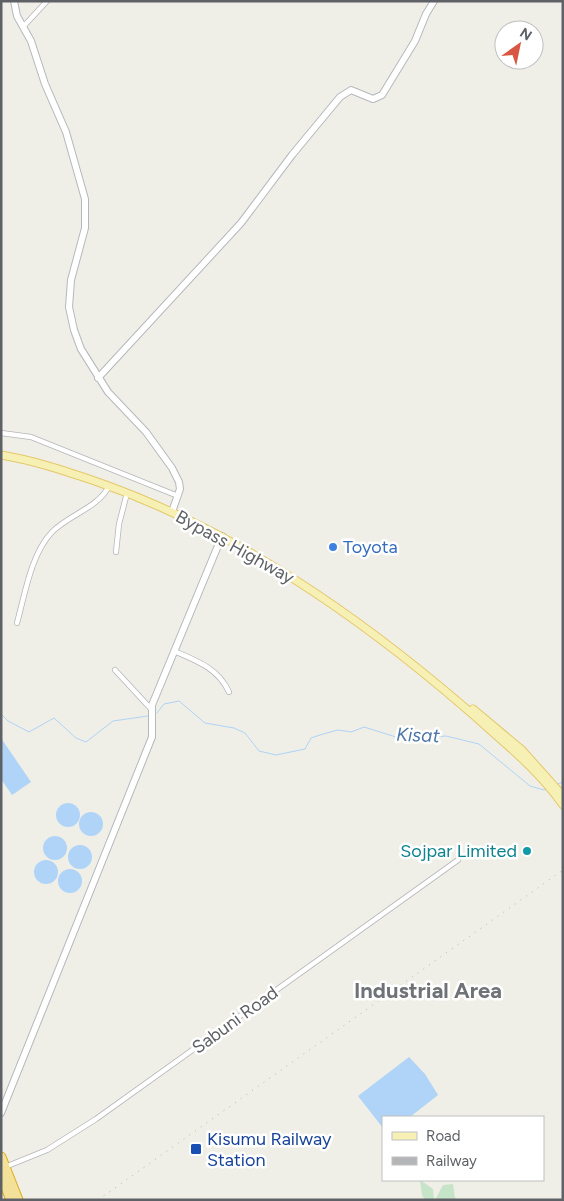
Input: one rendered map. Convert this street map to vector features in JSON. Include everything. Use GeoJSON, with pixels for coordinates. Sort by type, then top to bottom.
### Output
{"type":"FeatureCollection","features":[{"type":"Feature","properties":{"kind":"highway"},"geometry":{"type":"LineString","coordinates":[[1,1157],[11,1200]]}},
{"type":"Feature","properties":{"kind":"highway"},"geometry":{"type":"LineString","coordinates":[[3,1171],[18,1200]]}},
{"type":"Feature","properties":{"kind":"main road","name":"Bypass Highway"},"geometry":{"type":"LineString","coordinates":[[1,455],[48,466],[127,493],[222,536],[260,557],[328,601],[444,689],[532,766],[563,806]]}},
{"type":"Feature","properties":{"kind":"main road","name":"Bypass Highway"},"geometry":{"type":"LineString","coordinates":[[444,689],[457,697],[522,750],[563,796]]}},
{"type":"Feature","properties":{"kind":"street"},"geometry":{"type":"LineString","coordinates":[[14,1],[17,16],[31,41],[45,84],[66,132],[85,199],[85,228],[74,264],[69,307],[74,330],[81,349],[98,378],[108,392],[162,452],[179,482],[178,496],[172,512]]}},
{"type":"Feature","properties":{"kind":"street"},"geometry":{"type":"LineString","coordinates":[[23,27],[47,1]]}},
{"type":"Feature","properties":{"kind":"street"},"geometry":{"type":"LineString","coordinates":[[98,378],[184,288],[241,223],[292,155],[340,97],[351,90],[373,99],[382,95],[416,41],[426,14],[434,1]]}},
{"type":"Feature","properties":{"kind":"street","name":"Bypass Highway"},"geometry":{"type":"LineString","coordinates":[[1,433],[31,437],[178,496]]}},
{"type":"Feature","properties":{"kind":"street"},"geometry":{"type":"LineString","coordinates":[[17,623],[31,573],[48,538],[70,517],[101,498],[109,486]]}},
{"type":"Feature","properties":{"kind":"street"},"geometry":{"type":"LineString","coordinates":[[116,552],[119,524],[127,493]]}},
{"type":"Feature","properties":{"kind":"street"},"geometry":{"type":"LineString","coordinates":[[1,1113],[152,737],[152,710],[174,651],[222,536]]}},
{"type":"Feature","properties":{"kind":"street"},"geometry":{"type":"LineString","coordinates":[[174,651],[212,670],[221,677],[229,692]]}},
{"type":"Feature","properties":{"kind":"street"},"geometry":{"type":"LineString","coordinates":[[115,670],[152,710]]}},
{"type":"Feature","properties":{"kind":"street","name":"Sabuni Road"},"geometry":{"type":"LineString","coordinates":[[3,1171],[46,1150],[96,1120],[458,860]]}},
{"type":"Feature","properties":{"kind":"green space"},"geometry":{"type":"Polygon","coordinates":[[[420,1181],[433,1189],[434,1200],[425,1200],[422,1195],[420,1181]]]}},
{"type":"Feature","properties":{"kind":"green space"},"geometry":{"type":"Polygon","coordinates":[[[453,1184],[455,1198],[459,1200],[435,1200],[443,1185],[453,1184]]]}},
{"type":"Feature","properties":{"kind":"water"},"geometry":{"type":"Polygon","coordinates":[[[1,738],[31,782],[12,795],[1,779],[1,738]]]}},
{"type":"Feature","properties":{"kind":"water"},"geometry":{"type":"Polygon","coordinates":[[[68,803],[73,804],[79,810],[79,820],[73,826],[68,827],[63,826],[57,820],[56,815],[57,810],[63,804],[68,803]]]}},
{"type":"Feature","properties":{"kind":"water"},"geometry":{"type":"Polygon","coordinates":[[[91,812],[96,813],[102,819],[102,829],[96,835],[91,836],[86,835],[80,829],[79,824],[80,819],[86,813],[91,812]]]}},
{"type":"Feature","properties":{"kind":"water"},"geometry":{"type":"Polygon","coordinates":[[[55,836],[60,837],[66,843],[66,853],[60,859],[55,860],[50,859],[44,853],[43,848],[44,843],[50,837],[55,836]]]}},
{"type":"Feature","properties":{"kind":"water"},"geometry":{"type":"Polygon","coordinates":[[[80,845],[85,846],[91,852],[91,862],[85,868],[80,869],[75,868],[69,862],[68,857],[69,852],[75,846],[80,845]]]}},
{"type":"Feature","properties":{"kind":"water"},"geometry":{"type":"Polygon","coordinates":[[[46,860],[51,861],[57,867],[57,877],[51,883],[46,884],[41,883],[35,877],[34,872],[35,867],[41,861],[46,860]]]}},
{"type":"Feature","properties":{"kind":"water"},"geometry":{"type":"Polygon","coordinates":[[[70,869],[75,870],[81,876],[81,886],[75,892],[70,893],[65,892],[59,886],[58,881],[59,876],[65,870],[70,869]]]}},
{"type":"Feature","properties":{"kind":"water"},"geometry":{"type":"Polygon","coordinates":[[[409,1057],[425,1074],[438,1095],[411,1116],[382,1116],[382,1127],[358,1096],[409,1057]]]}},
{"type":"Feature","properties":{"kind":"waterway","name":"Kisat"},"geometry":{"type":"LineString","coordinates":[[157,713],[164,704],[179,701],[205,723],[234,728],[245,733],[259,751],[276,755],[305,749],[311,738],[323,734],[338,730],[351,732],[364,727],[396,737],[408,732],[433,737],[446,736],[479,744],[530,786],[544,790],[547,789]]}},
{"type":"Feature","properties":{"kind":"waterway","name":"Kisat"},"geometry":{"type":"LineString","coordinates":[[1,714],[8,721],[29,732],[54,718],[76,738],[86,742],[113,721],[148,716]]}},
{"type":"Feature","properties":{"kind":"waterway"},"geometry":{"type":"LineString","coordinates":[[558,784],[563,782]]}},
{"type":"Feature","properties":{"kind":"railway"},"geometry":{"type":"LineString","coordinates":[[98,1200],[563,870]]}},
{"type":"Feature","properties":{"kind":"place","name":"Toyota"},"geometry":{"type":"Point","coordinates":[333,547]}},
{"type":"Feature","properties":{"kind":"place","name":"Sojpar Limited"},"geometry":{"type":"Point","coordinates":[527,851]}},
{"type":"Feature","properties":{"kind":"place","name":"Kisumu Railway Station"},"geometry":{"type":"Point","coordinates":[196,1149]}},
{"type":"Feature","properties":{"kind":"district","name":"Industrial Area"},"geometry":{"type":"Point","coordinates":[428,990]}}]}
